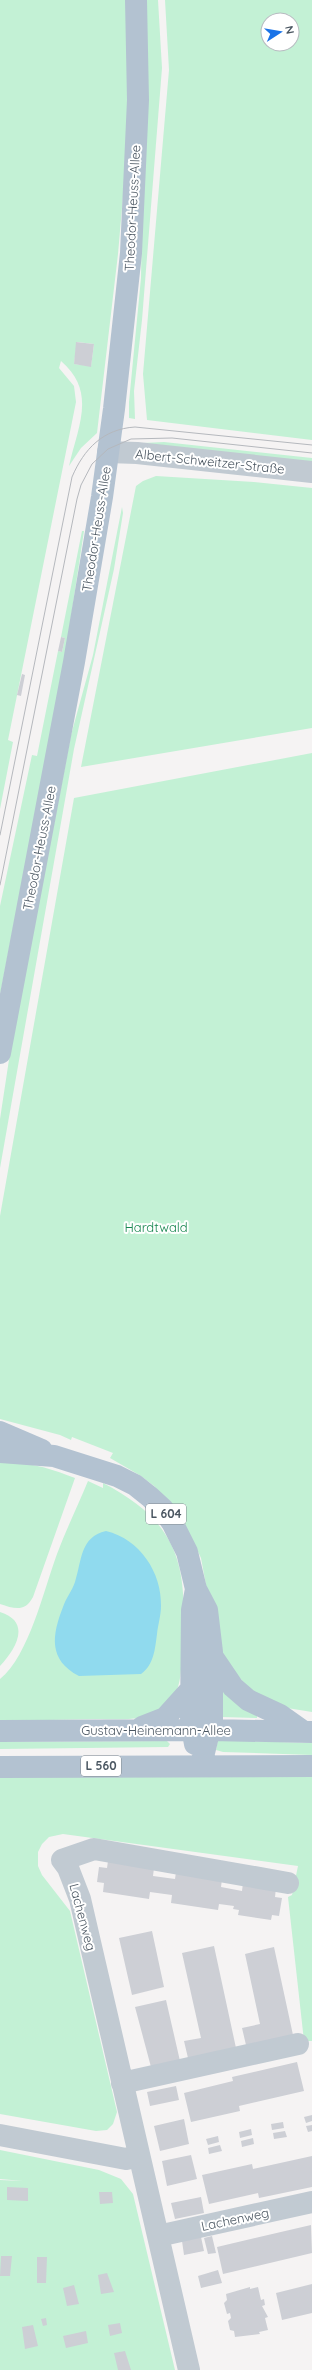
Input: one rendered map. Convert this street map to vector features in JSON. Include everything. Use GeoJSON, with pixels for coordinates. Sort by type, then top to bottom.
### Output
{"type":"FeatureCollection","features":[{"type":"Feature","properties":{"kind":"main road","name":"Theodor-Heuss-Allee"},"geometry":{"type":"LineString","coordinates":[[0,1053],[74,662],[108,452],[131,253],[138,100],[136,0]]}},
{"type":"Feature","properties":{"kind":"main road","name":"L 604"},"geometry":{"type":"LineString","coordinates":[[0,1432],[135,1485],[163,1510],[187,1552],[196,1589],[207,1610],[212,1656],[202,1730]]}},
{"type":"Feature","properties":{"kind":"main road","name":"L 604"},"geometry":{"type":"LineString","coordinates":[[0,1452],[63,1458]]}},
{"type":"Feature","properties":{"kind":"main road","name":"L 604"},"geometry":{"type":"LineString","coordinates":[[196,1589],[192,1610],[192,1688],[202,1730]]}},
{"type":"Feature","properties":{"kind":"main road","name":"L 604"},"geometry":{"type":"LineString","coordinates":[[212,1656],[233,1687],[248,1700],[280,1715],[308,1732]]}},
{"type":"Feature","properties":{"kind":"main road"},"geometry":{"type":"LineString","coordinates":[[133,1730],[165,1718],[192,1688]]}},
{"type":"Feature","properties":{"kind":"main road"},"geometry":{"type":"LineString","coordinates":[[201,1765],[202,1730]]}},
{"type":"Feature","properties":{"kind":"main road","name":"Gustav-Heinemann-Allee"},"geometry":{"type":"LineString","coordinates":[[0,1731],[202,1730],[308,1732]]}},
{"type":"Feature","properties":{"kind":"main road","name":"L 560"},"geometry":{"type":"LineString","coordinates":[[0,1767],[201,1765],[312,1766]]}},
{"type":"Feature","properties":{"kind":"street","name":"Albert-Schweitzer-Straße"},"geometry":{"type":"LineString","coordinates":[[108,452],[312,472]]}},
{"type":"Feature","properties":{"kind":"street","name":"Lachenweg"},"geometry":{"type":"LineString","coordinates":[[189,2370],[79,1893],[68,1868],[62,1860],[94,1849],[288,1883]]}},
{"type":"Feature","properties":{"kind":"street"},"geometry":{"type":"LineString","coordinates":[[122,2083],[298,2044]]}},
{"type":"Feature","properties":{"kind":"street"},"geometry":{"type":"LineString","coordinates":[[0,2135],[126,2159],[139,2156]]}},
{"type":"Feature","properties":{"kind":"street","name":"Lachenweg"},"geometry":{"type":"LineString","coordinates":[[158,2236],[312,2202]]}},
{"type":"Feature","properties":{"kind":"green space"},"geometry":{"type":"Polygon","coordinates":[[[0,0],[128,0],[129,127],[118,254],[97,433],[81,448],[69,466],[80,423],[82,397],[79,385],[72,373],[61,361],[59,368],[74,386],[76,402],[8,740],[13,742],[0,809],[0,0]],[[77,342],[74,364],[91,366],[94,344],[77,342]]]}},
{"type":"Feature","properties":{"kind":"green space"},"geometry":{"type":"Polygon","coordinates":[[[146,0],[158,0],[162,68],[142,320],[134,391],[135,419],[129,418],[129,402],[141,278],[146,0]]]}},
{"type":"Feature","properties":{"kind":"green space"},"geometry":{"type":"Polygon","coordinates":[[[165,0],[312,0],[312,440],[147,420],[143,374],[169,70],[165,0]]]}},
{"type":"Feature","properties":{"kind":"green space"},"geometry":{"type":"Polygon","coordinates":[[[164,442],[312,458],[312,463],[143,443],[164,442]]]}},
{"type":"Feature","properties":{"kind":"green space"},"geometry":{"type":"Polygon","coordinates":[[[156,476],[254,482],[312,488],[312,728],[81,767],[136,486],[143,481],[156,476]]]}},
{"type":"Feature","properties":{"kind":"green space"},"geometry":{"type":"Polygon","coordinates":[[[122,507],[123,513],[114,569],[74,749],[0,1168],[0,1119],[10,1053],[71,735],[93,655],[122,507]]]}},
{"type":"Feature","properties":{"kind":"green space"},"geometry":{"type":"Polygon","coordinates":[[[82,531],[84,531],[61,683],[0,995],[0,906],[32,755],[37,756],[58,651],[62,652],[65,638],[61,637],[82,531]]]}},
{"type":"Feature","properties":{"kind":"green space","name":"Hardtwald"},"geometry":{"type":"Polygon","coordinates":[[[312,753],[312,1712],[287,1708],[259,1698],[225,1663],[213,1623],[201,1558],[182,1518],[154,1486],[141,1476],[110,1458],[113,1453],[72,1437],[71,1440],[60,1435],[0,1419],[0,1216],[74,798],[312,753]]]}},
{"type":"Feature","properties":{"kind":"green space"},"geometry":{"type":"Polygon","coordinates":[[[9,1462],[29,1464],[57,1471],[75,1478],[33,1597],[27,1605],[19,1608],[0,1604],[0,1463],[9,1462]]]}},
{"type":"Feature","properties":{"kind":"green space"},"geometry":{"type":"Polygon","coordinates":[[[88,1481],[103,1488],[103,1483],[129,1499],[150,1515],[164,1533],[174,1552],[180,1573],[184,1623],[180,1680],[178,1687],[171,1700],[166,1705],[153,1713],[139,1718],[0,1721],[0,1679],[19,1655],[27,1639],[41,1603],[57,1554],[88,1481]]]}},
{"type":"Feature","properties":{"kind":"green space"},"geometry":{"type":"Polygon","coordinates":[[[0,1612],[10,1616],[16,1622],[18,1636],[11,1652],[0,1666],[0,1612]]]}},
{"type":"Feature","properties":{"kind":"green space"},"geometry":{"type":"Polygon","coordinates":[[[222,1688],[257,1716],[257,1718],[222,1717],[222,1688]]]}},
{"type":"Feature","properties":{"kind":"green space"},"geometry":{"type":"Polygon","coordinates":[[[218,1740],[312,1743],[312,1755],[223,1752],[216,1750],[218,1740]]]}},
{"type":"Feature","properties":{"kind":"green space"},"geometry":{"type":"Polygon","coordinates":[[[167,1741],[170,1744],[168,1747],[0,1749],[0,1742],[167,1741]]]}},
{"type":"Feature","properties":{"kind":"green space"},"geometry":{"type":"Polygon","coordinates":[[[0,1777],[312,1777],[312,2041],[304,2041],[288,1897],[292,1895],[298,1866],[63,1834],[49,1837],[42,1844],[38,1852],[38,1866],[42,1875],[70,1911],[117,2112],[113,2124],[107,2130],[96,2131],[0,2114],[0,1777]]]}},
{"type":"Feature","properties":{"kind":"green space"},"geometry":{"type":"Polygon","coordinates":[[[0,2150],[99,2170],[121,2179],[133,2194],[175,2370],[0,2370],[0,2180],[23,2181],[0,2179],[0,2150]]]}},
{"type":"Feature","properties":{"kind":"water"},"geometry":{"type":"Polygon","coordinates":[[[106,1531],[129,1541],[139,1550],[147,1559],[158,1581],[161,1613],[154,1651],[149,1666],[141,1674],[79,1676],[69,1670],[57,1655],[55,1646],[56,1627],[64,1604],[75,1582],[83,1550],[91,1538],[106,1531]]]}},
{"type":"Feature","properties":{"kind":"building"},"geometry":{"type":"Polygon","coordinates":[[[76,342],[94,344],[91,367],[74,364],[76,342]]]}},
{"type":"Feature","properties":{"kind":"building"},"geometry":{"type":"Polygon","coordinates":[[[61,637],[65,638],[62,652],[58,651],[61,637]]]}},
{"type":"Feature","properties":{"kind":"building"},"geometry":{"type":"Polygon","coordinates":[[[22,674],[25,675],[21,696],[17,695],[22,674]]]}},
{"type":"Feature","properties":{"kind":"building"},"geometry":{"type":"Polygon","coordinates":[[[108,1861],[154,1868],[153,1876],[175,1879],[176,1872],[222,1879],[221,1887],[242,1891],[243,1883],[276,1888],[275,1897],[282,1898],[279,1916],[272,1915],[271,1920],[238,1915],[239,1910],[233,1909],[234,1906],[219,1904],[218,1910],[171,1903],[172,1895],[150,1892],[149,1899],[103,1892],[104,1883],[97,1882],[99,1867],[107,1868],[108,1861]]]}},
{"type":"Feature","properties":{"kind":"building"},"geometry":{"type":"Polygon","coordinates":[[[152,1931],[164,1987],[132,1995],[119,1938],[152,1931]]]}},
{"type":"Feature","properties":{"kind":"building"},"geometry":{"type":"Polygon","coordinates":[[[214,1946],[236,2048],[188,2058],[184,2041],[201,2038],[182,1953],[214,1946]]]}},
{"type":"Feature","properties":{"kind":"building"},"geometry":{"type":"Polygon","coordinates":[[[274,1947],[293,2035],[246,2045],[242,2028],[260,2024],[245,1954],[274,1947]]]}},
{"type":"Feature","properties":{"kind":"building"},"geometry":{"type":"Polygon","coordinates":[[[166,2000],[180,2061],[151,2067],[135,2007],[166,2000]]]}},
{"type":"Feature","properties":{"kind":"building"},"geometry":{"type":"Polygon","coordinates":[[[297,2062],[304,2091],[239,2106],[240,2111],[191,2122],[184,2093],[233,2081],[232,2077],[297,2062]]]}},
{"type":"Feature","properties":{"kind":"building"},"geometry":{"type":"Polygon","coordinates":[[[176,2086],[179,2100],[150,2106],[147,2092],[176,2086]]]}},
{"type":"Feature","properties":{"kind":"building"},"geometry":{"type":"Polygon","coordinates":[[[312,2115],[312,2121],[306,2123],[304,2117],[312,2115]]]}},
{"type":"Feature","properties":{"kind":"building"},"geometry":{"type":"Polygon","coordinates":[[[184,2119],[189,2144],[160,2151],[154,2126],[184,2119]]]}},
{"type":"Feature","properties":{"kind":"building"},"geometry":{"type":"Polygon","coordinates":[[[283,2122],[284,2128],[272,2130],[271,2124],[283,2122]]]}},
{"type":"Feature","properties":{"kind":"building"},"geometry":{"type":"Polygon","coordinates":[[[312,2125],[312,2131],[308,2132],[306,2126],[312,2125]]]}},
{"type":"Feature","properties":{"kind":"building"},"geometry":{"type":"Polygon","coordinates":[[[251,2129],[252,2135],[240,2138],[239,2132],[251,2129]]]}},
{"type":"Feature","properties":{"kind":"building"},"geometry":{"type":"Polygon","coordinates":[[[285,2131],[287,2137],[274,2139],[273,2133],[285,2131]]]}},
{"type":"Feature","properties":{"kind":"building"},"geometry":{"type":"Polygon","coordinates":[[[218,2136],[219,2142],[208,2145],[206,2139],[218,2136]]]}},
{"type":"Feature","properties":{"kind":"building"},"geometry":{"type":"Polygon","coordinates":[[[253,2138],[254,2144],[242,2147],[241,2141],[253,2138]]]}},
{"type":"Feature","properties":{"kind":"building"},"geometry":{"type":"Polygon","coordinates":[[[220,2145],[222,2151],[209,2154],[208,2148],[220,2145]]]}},
{"type":"Feature","properties":{"kind":"building"},"geometry":{"type":"Polygon","coordinates":[[[191,2155],[197,2179],[167,2186],[162,2161],[191,2155]]]}},
{"type":"Feature","properties":{"kind":"building"},"geometry":{"type":"Polygon","coordinates":[[[312,2156],[312,2187],[259,2198],[258,2193],[209,2204],[202,2175],[252,2164],[253,2169],[312,2156]]]}},
{"type":"Feature","properties":{"kind":"building"},"geometry":{"type":"Polygon","coordinates":[[[7,2187],[28,2188],[28,2201],[7,2200],[7,2187]]]}},
{"type":"Feature","properties":{"kind":"building"},"geometry":{"type":"Polygon","coordinates":[[[99,2192],[112,2192],[113,2203],[100,2204],[99,2192]]]}},
{"type":"Feature","properties":{"kind":"building"},"geometry":{"type":"Polygon","coordinates":[[[201,2197],[204,2213],[175,2219],[171,2203],[201,2197]]]}},
{"type":"Feature","properties":{"kind":"building"},"geometry":{"type":"Polygon","coordinates":[[[311,2225],[312,2253],[223,2274],[217,2247],[311,2225]]]}},
{"type":"Feature","properties":{"kind":"building"},"geometry":{"type":"Polygon","coordinates":[[[212,2236],[216,2253],[208,2254],[204,2238],[212,2236]]]}},
{"type":"Feature","properties":{"kind":"building"},"geometry":{"type":"Polygon","coordinates":[[[201,2237],[204,2251],[184,2255],[182,2241],[201,2237]]]}},
{"type":"Feature","properties":{"kind":"building"},"geometry":{"type":"Polygon","coordinates":[[[1,2256],[12,2256],[10,2276],[0,2276],[1,2256]]]}},
{"type":"Feature","properties":{"kind":"building"},"geometry":{"type":"Polygon","coordinates":[[[37,2257],[47,2257],[46,2283],[37,2283],[37,2257]]]}},
{"type":"Feature","properties":{"kind":"building"},"geometry":{"type":"Polygon","coordinates":[[[218,2270],[222,2283],[201,2288],[198,2276],[218,2270]]]}},
{"type":"Feature","properties":{"kind":"building"},"geometry":{"type":"Polygon","coordinates":[[[107,2273],[114,2292],[101,2294],[98,2275],[107,2273]]]}},
{"type":"Feature","properties":{"kind":"building"},"geometry":{"type":"Polygon","coordinates":[[[312,2284],[312,2313],[282,2320],[276,2293],[312,2284]]]}},
{"type":"Feature","properties":{"kind":"building"},"geometry":{"type":"Polygon","coordinates":[[[74,2285],[79,2304],[67,2306],[63,2288],[74,2285]]]}},
{"type":"Feature","properties":{"kind":"building"},"geometry":{"type":"Polygon","coordinates":[[[250,2287],[250,2289],[258,2287],[261,2300],[264,2299],[265,2305],[262,2306],[268,2317],[265,2318],[268,2330],[259,2332],[260,2334],[235,2337],[234,2331],[230,2330],[228,2321],[231,2318],[230,2313],[227,2314],[224,2303],[227,2300],[226,2294],[250,2287]]]}},
{"type":"Feature","properties":{"kind":"building"},"geometry":{"type":"Polygon","coordinates":[[[46,2318],[47,2325],[43,2326],[41,2319],[46,2318]]]}},
{"type":"Feature","properties":{"kind":"building"},"geometry":{"type":"Polygon","coordinates":[[[120,2323],[122,2333],[110,2336],[108,2325],[120,2323]]]}},
{"type":"Feature","properties":{"kind":"building"},"geometry":{"type":"Polygon","coordinates":[[[33,2325],[38,2346],[25,2349],[22,2327],[33,2325]]]}},
{"type":"Feature","properties":{"kind":"building"},"geometry":{"type":"Polygon","coordinates":[[[86,2331],[88,2343],[66,2348],[63,2336],[86,2331]]]}},
{"type":"Feature","properties":{"kind":"building"},"geometry":{"type":"Polygon","coordinates":[[[125,2351],[131,2370],[118,2370],[114,2353],[125,2351]]]}},
{"type":"Feature","properties":{"kind":"tram line"},"geometry":{"type":"LineString","coordinates":[[0,835],[72,477],[82,458],[89,449],[104,436],[113,432],[135,427],[312,445]]}},
{"type":"Feature","properties":{"kind":"tram line"},"geometry":{"type":"LineString","coordinates":[[0,885],[77,499],[81,485],[92,464],[108,449],[131,439],[172,438],[312,453]]}}]}
